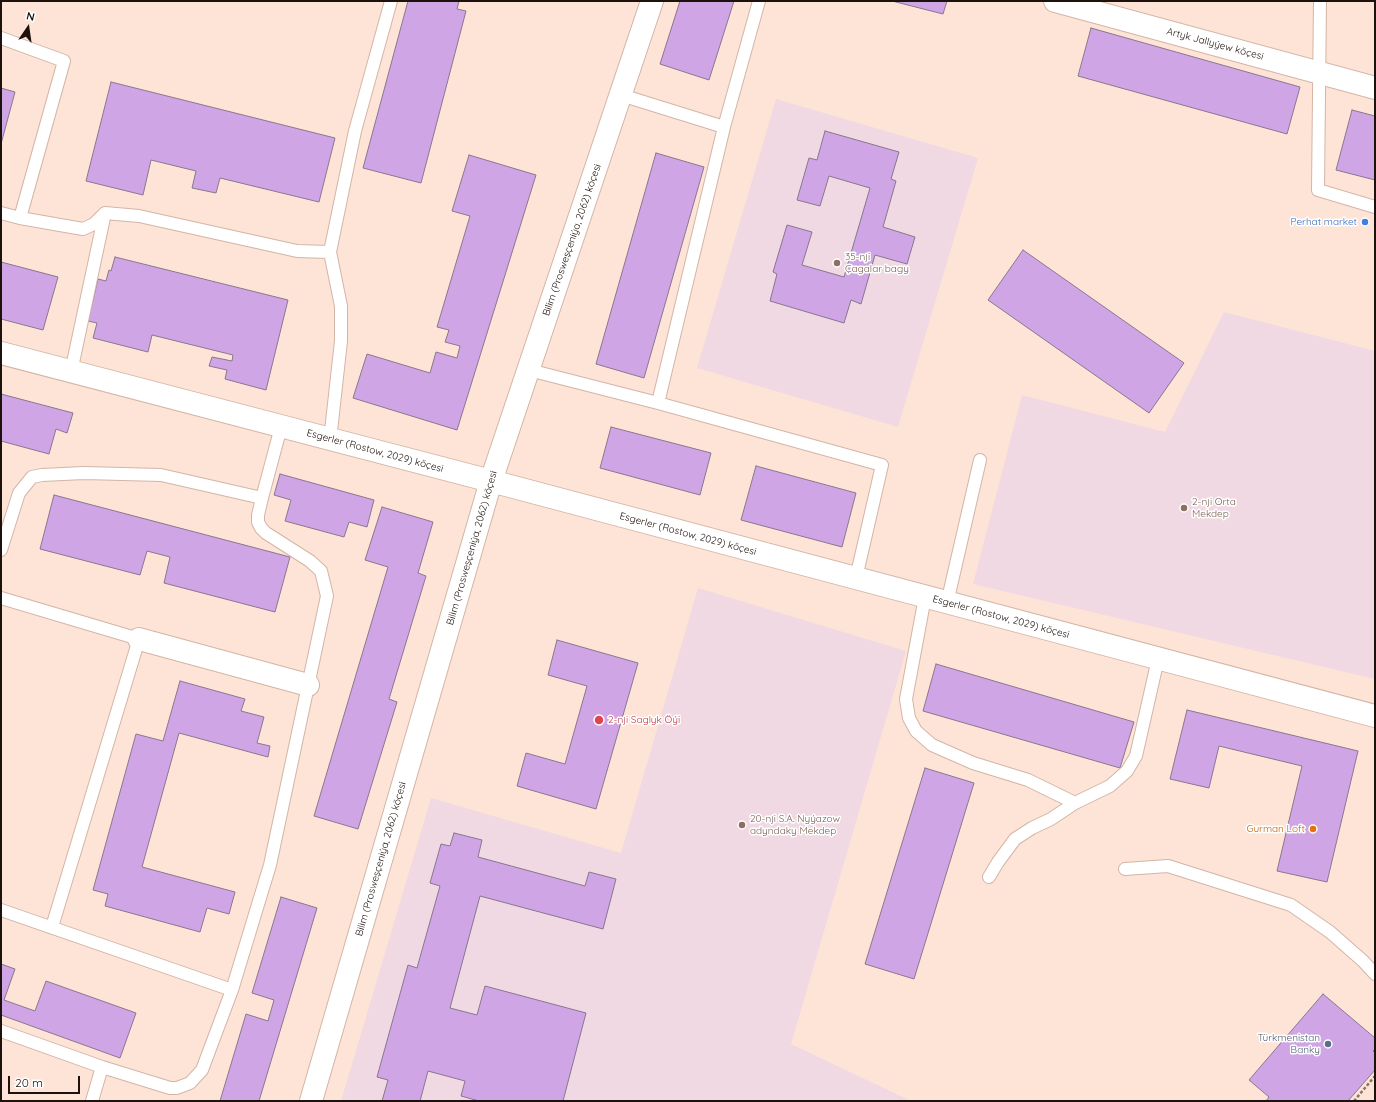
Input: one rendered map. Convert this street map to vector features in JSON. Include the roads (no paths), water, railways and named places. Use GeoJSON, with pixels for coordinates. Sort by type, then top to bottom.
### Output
{"type":"FeatureCollection","features":[{"type":"Feature","properties":{"kind":"street","name":"Bilim (Prosweşçeniýa, 2062) köçesi"},"geometry":{"type":"LineString","coordinates":[[311,1101],[491,481],[652,1]]}},
{"type":"Feature","properties":{"kind":"street","name":"Artyk Jallyýew köçesi"},"geometry":{"type":"LineString","coordinates":[[1055,1],[1375,88]]}},
{"type":"Feature","properties":{"kind":"street","name":"Esgerler (Rostow, 2029) köçesi"},"geometry":{"type":"LineString","coordinates":[[1,353],[491,481],[1375,716]]}},
{"type":"Feature","properties":{"kind":"street"},"geometry":{"type":"LineString","coordinates":[[139,639],[308,685]]}},
{"type":"Feature","properties":{"kind":"lane"},"geometry":{"type":"LineString","coordinates":[[330,440],[341,341],[341,306],[330,252],[355,131],[391,1]]}},
{"type":"Feature","properties":{"kind":"lane"},"geometry":{"type":"LineString","coordinates":[[658,403],[724,126],[759,1]]}},
{"type":"Feature","properties":{"kind":"lane"},"geometry":{"type":"LineString","coordinates":[[1320,1],[1318,190],[1375,207]]}},
{"type":"Feature","properties":{"kind":"lane"},"geometry":{"type":"LineString","coordinates":[[1,38],[64,60],[20,218]]}},
{"type":"Feature","properties":{"kind":"lane"},"geometry":{"type":"LineString","coordinates":[[621,95],[724,126]]}},
{"type":"Feature","properties":{"kind":"lane"},"geometry":{"type":"LineString","coordinates":[[1,213],[20,218],[83,229],[94,224],[105,213]]}},
{"type":"Feature","properties":{"kind":"lane"},"geometry":{"type":"LineString","coordinates":[[105,213],[139,216],[298,251],[330,252]]}},
{"type":"Feature","properties":{"kind":"lane"},"geometry":{"type":"LineString","coordinates":[[71,372],[105,213]]}},
{"type":"Feature","properties":{"kind":"lane"},"geometry":{"type":"LineString","coordinates":[[529,370],[658,403],[882,465],[856,578]]}},
{"type":"Feature","properties":{"kind":"lane"},"geometry":{"type":"LineString","coordinates":[[1,1031],[102,1067],[170,1088],[177,1088],[190,1083],[202,1070],[232,990],[270,865],[327,596],[321,571],[310,561],[266,533],[258,522],[262,498],[281,427]]}},
{"type":"Feature","properties":{"kind":"lane"},"geometry":{"type":"LineString","coordinates":[[948,603],[980,460]]}},
{"type":"Feature","properties":{"kind":"lane"},"geometry":{"type":"LineString","coordinates":[[1,550],[19,493],[32,477],[42,475],[84,473],[162,475],[262,498]]}},
{"type":"Feature","properties":{"kind":"lane"},"geometry":{"type":"LineString","coordinates":[[926,597],[906,699],[908,718],[916,731],[932,744],[974,763],[1028,780],[1075,803]]}},
{"type":"Feature","properties":{"kind":"lane"},"geometry":{"type":"LineString","coordinates":[[1,598],[139,639],[52,927]]}},
{"type":"Feature","properties":{"kind":"lane"},"geometry":{"type":"LineString","coordinates":[[989,878],[998,862],[1016,839],[1075,803],[1110,786],[1127,771],[1136,756],[1158,659]]}},
{"type":"Feature","properties":{"kind":"lane"},"geometry":{"type":"LineString","coordinates":[[1125,869],[1168,866],[1291,905],[1330,932],[1363,961],[1375,974]]}},
{"type":"Feature","properties":{"kind":"lane"},"geometry":{"type":"LineString","coordinates":[[1,910],[232,990]]}},
{"type":"Feature","properties":{"kind":"lane"},"geometry":{"type":"LineString","coordinates":[[92,1101],[102,1067]]}},
{"type":"Feature","properties":{"kind":"place","name":"Perhat market"},"geometry":{"type":"Point","coordinates":[1365,222]}},
{"type":"Feature","properties":{"kind":"place","name":"35-nji Çagalar bagy"},"geometry":{"type":"Point","coordinates":[837,263]}},
{"type":"Feature","properties":{"kind":"place","name":"2-nji Orta Mekdep"},"geometry":{"type":"Point","coordinates":[1184,508]}},
{"type":"Feature","properties":{"kind":"place","name":"2-nji Saglyk Öýi"},"geometry":{"type":"Point","coordinates":[599,720]}},
{"type":"Feature","properties":{"kind":"place","name":"20-nji S.A. Nyýazow adyndaky Mekdep"},"geometry":{"type":"Point","coordinates":[742,825]}},
{"type":"Feature","properties":{"kind":"place","name":"Gurman Loft"},"geometry":{"type":"Point","coordinates":[1313,829]}},
{"type":"Feature","properties":{"kind":"place","name":"Türkmenistan Banky"},"geometry":{"type":"Point","coordinates":[1328,1044]}}]}
